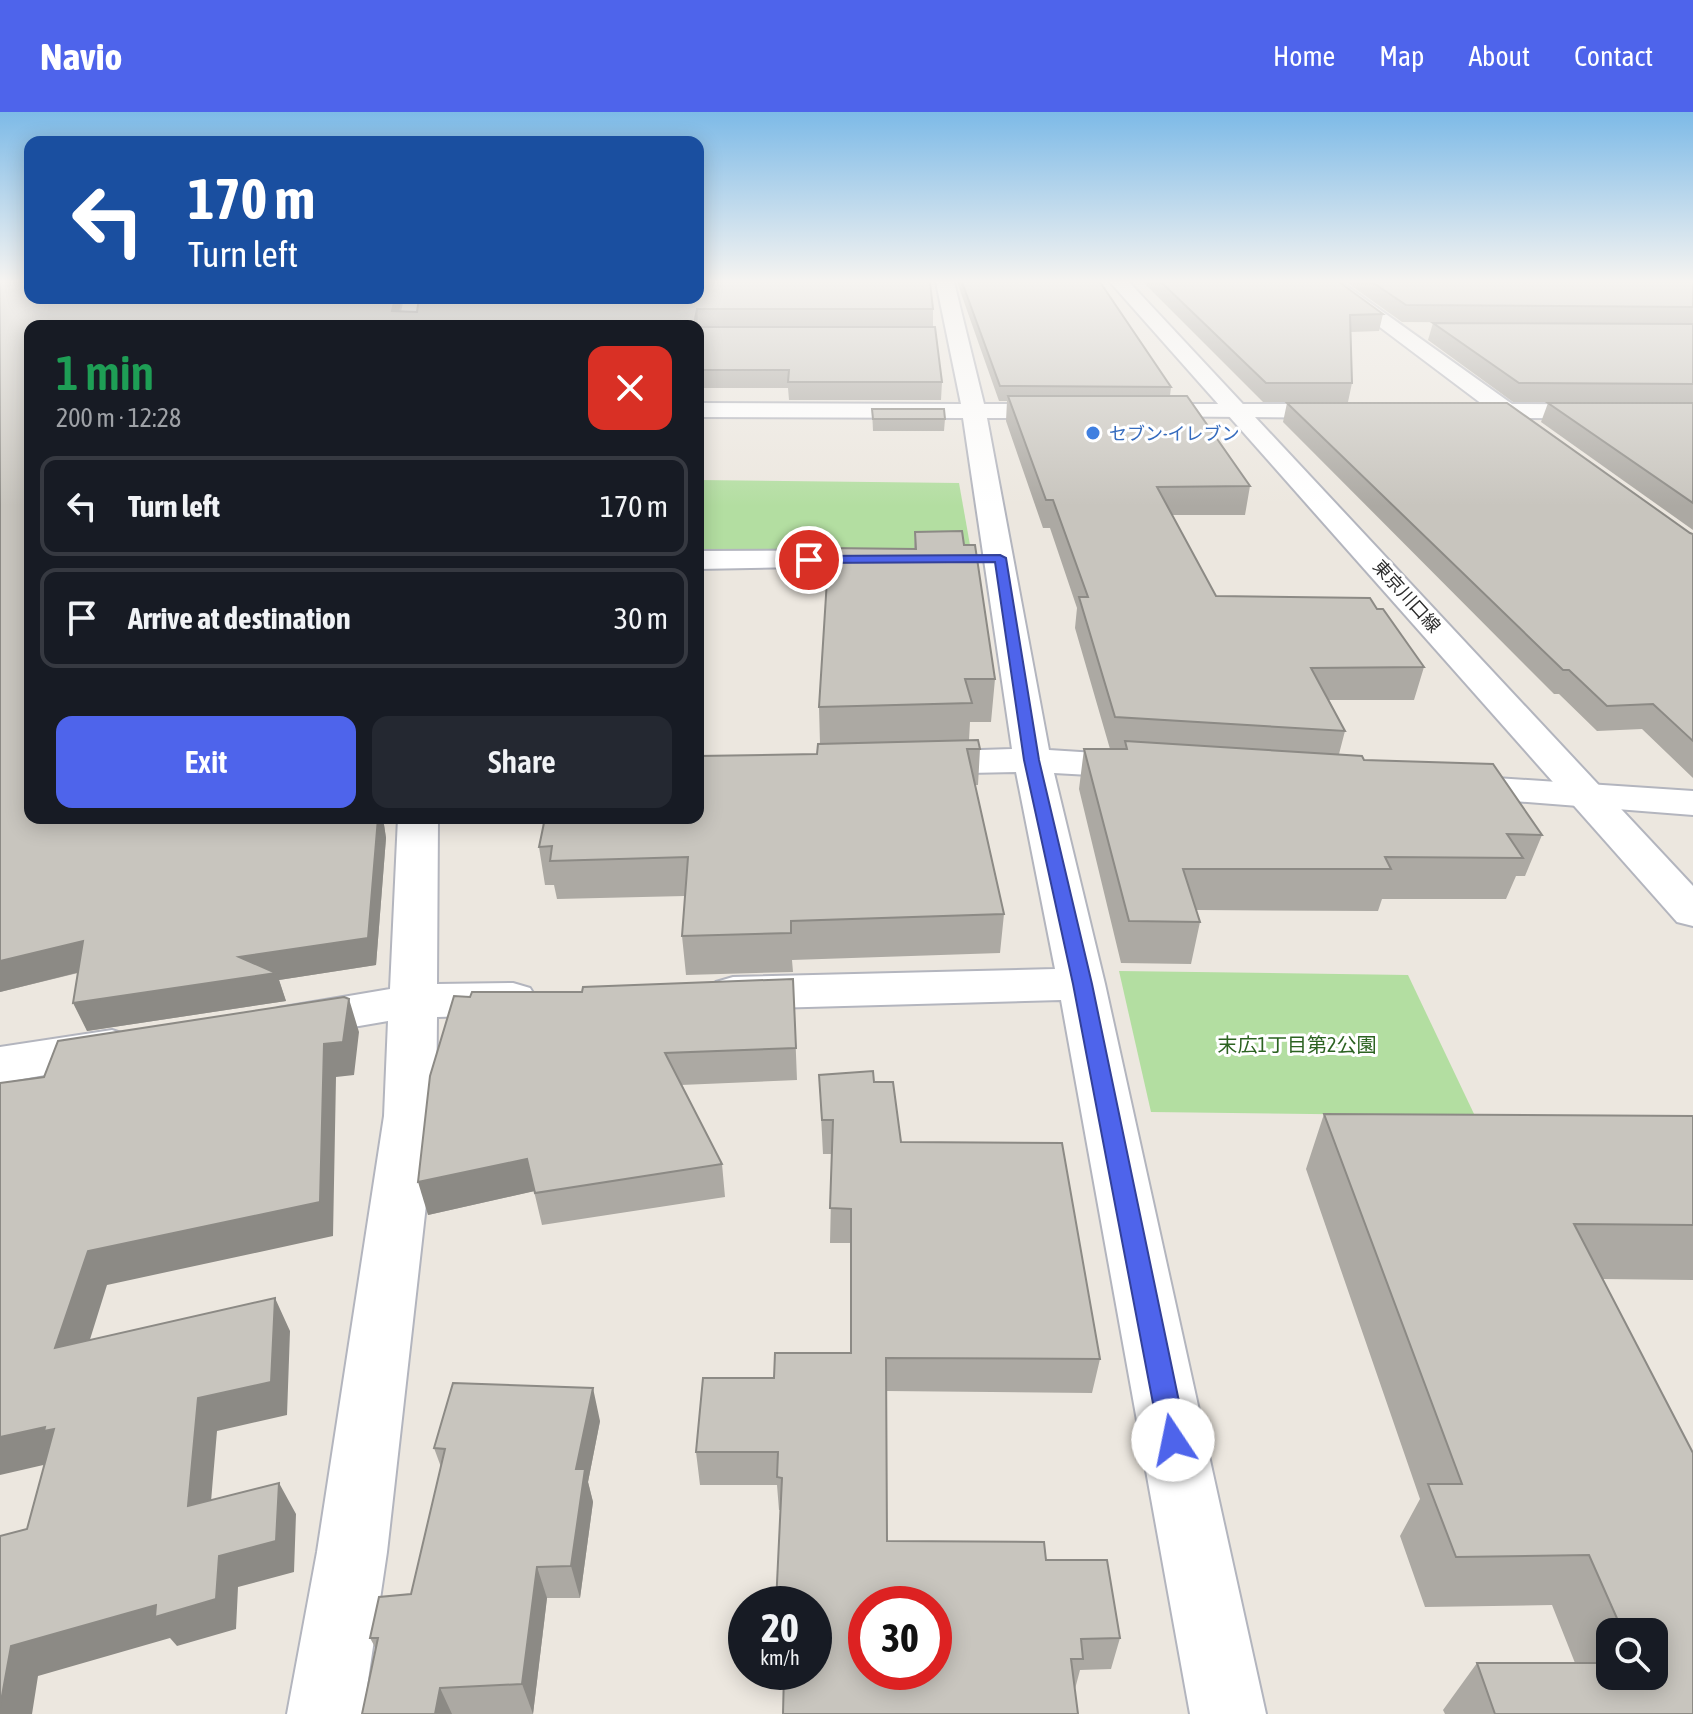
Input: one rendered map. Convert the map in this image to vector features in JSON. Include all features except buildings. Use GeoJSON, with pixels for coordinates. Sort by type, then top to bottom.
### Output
{"type":"FeatureCollection","features":[{"type":"Feature","properties":{"kind":"street"},"geometry":{"type":"LineString","coordinates":[[952,357],[974,411],[984,558],[1082,984],[1228,1714]]}},
{"type":"Feature","properties":{"kind":"street","name":"東京川口線"},"geometry":{"type":"LineString","coordinates":[[1189,357],[1693,912]]}},
{"type":"Feature","properties":{"kind":"street"},"geometry":{"type":"LineString","coordinates":[[1432,357],[1544,439]]}},
{"type":"Feature","properties":{"kind":"street"},"geometry":{"type":"LineString","coordinates":[[704,410],[1365,411]]}},
{"type":"Feature","properties":{"kind":"street"},"geometry":{"type":"LineString","coordinates":[[1444,411],[1693,412]]}},
{"type":"Feature","properties":{"kind":"street"},"geometry":{"type":"LineString","coordinates":[[704,560],[921,559]]}},
{"type":"Feature","properties":{"kind":"street"},"geometry":{"type":"LineString","coordinates":[[888,764],[1032,760],[1175,769]]}},
{"type":"Feature","properties":{"kind":"street"},"geometry":{"type":"LineString","coordinates":[[1413,785],[1693,803]]}},
{"type":"Feature","properties":{"kind":"street"},"geometry":{"type":"LineString","coordinates":[[325,1714],[352,1552],[410,1116],[418,824]]}},
{"type":"Feature","properties":{"kind":"street"},"geometry":{"type":"LineString","coordinates":[[685,995],[1082,984]]}},
{"type":"Feature","properties":{"kind":"street"},"geometry":{"type":"LineString","coordinates":[[245,1027],[414,1001],[557,998]]}},
{"type":"Feature","properties":{"kind":"street"},"geometry":{"type":"LineString","coordinates":[[0,1065],[153,1042]]}},
{"type":"Feature","properties":{"kind":"green space"},"geometry":{"type":"Polygon","coordinates":[[[704,480],[959,483],[970,545],[956,552],[704,551],[704,480]]]}},
{"type":"Feature","properties":{"kind":"green space","name":"末広1丁目第2公園"},"geometry":{"type":"Polygon","coordinates":[[[1119,971],[1408,975],[1475,1116],[1151,1112],[1119,971]]]}},
{"type":"Feature","properties":{"kind":"place","name":"セブン-イレブン"},"geometry":{"type":"Point","coordinates":[1093,433]}},
{"type":"Feature","properties":{"kind":"route"},"geometry":{"type":"LineString","coordinates":[[809,560],[1000,558],[1032,760],[1082,984],[1173,1440]]}}]}
